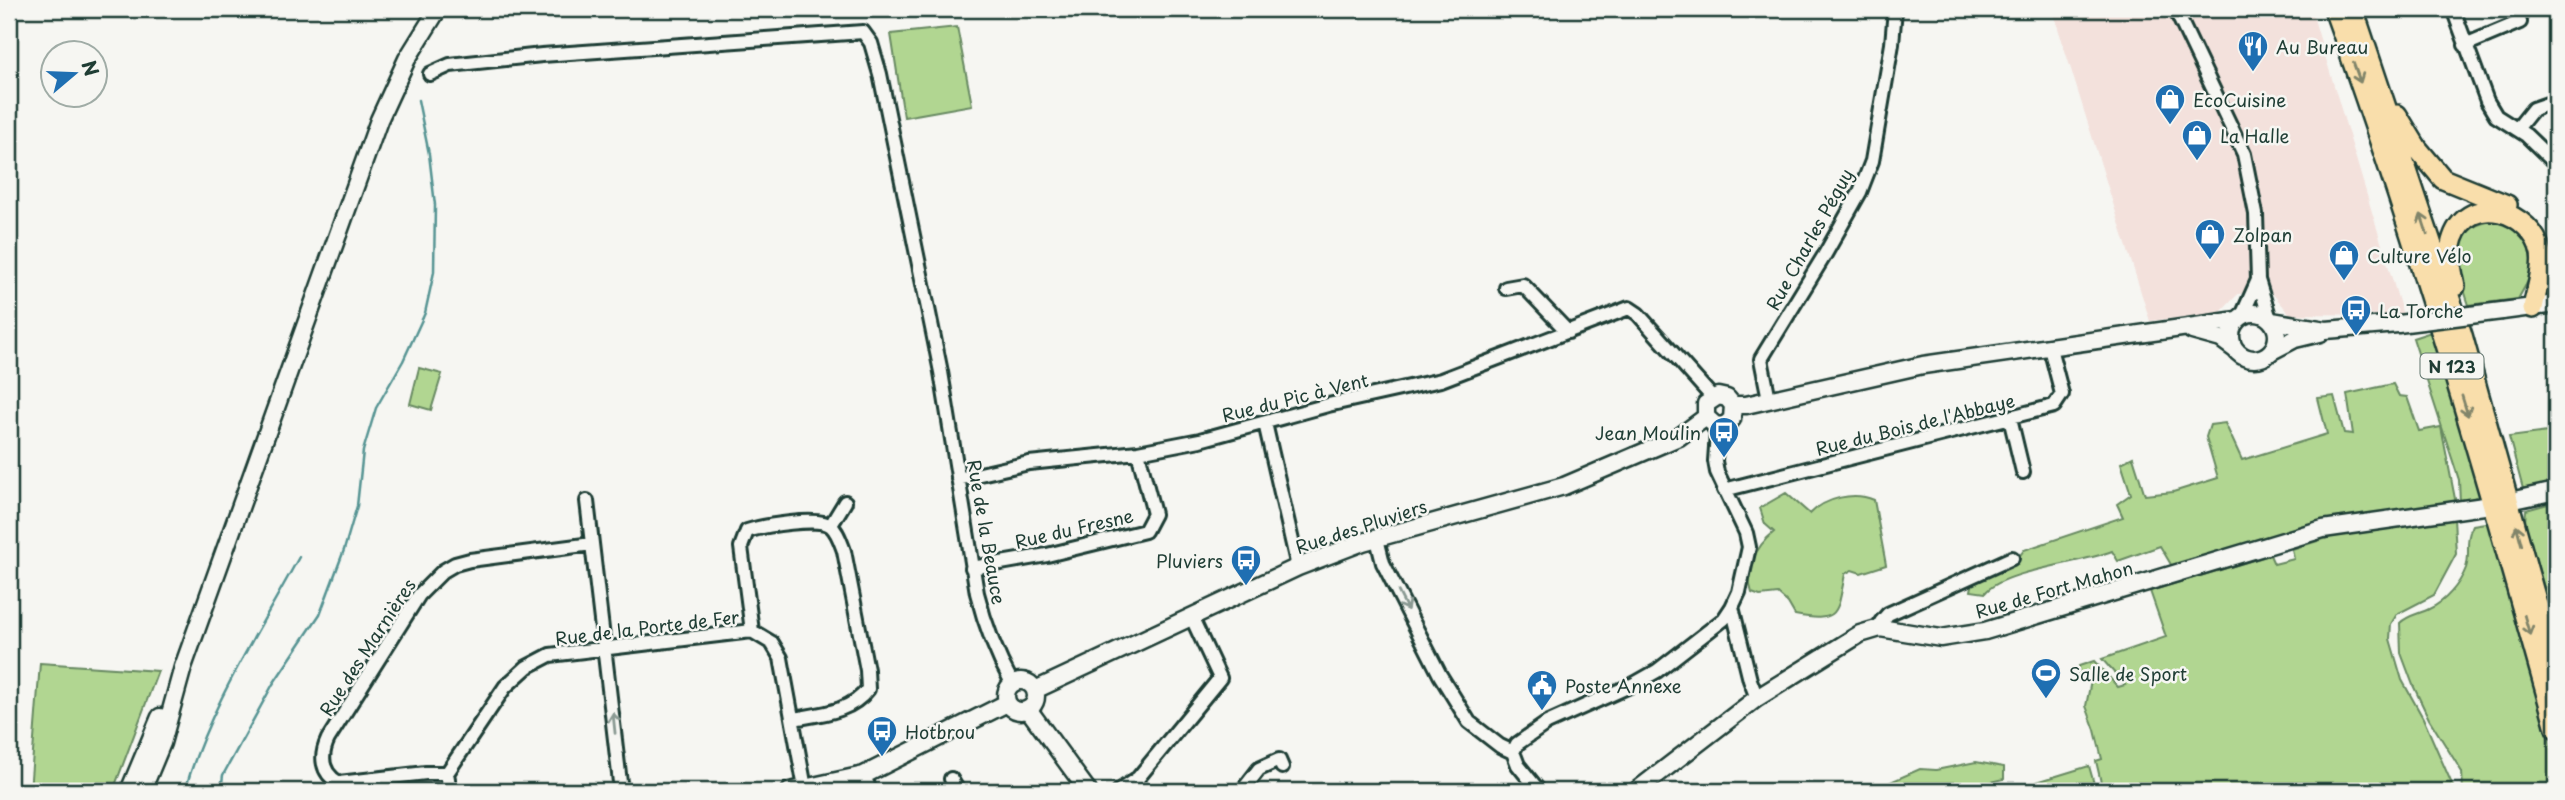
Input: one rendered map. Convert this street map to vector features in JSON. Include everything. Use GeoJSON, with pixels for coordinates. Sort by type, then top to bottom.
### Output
{"type":"FeatureCollection","features":[{"type":"Feature","properties":{"kind":"main road","name":"N 123"},"geometry":{"type":"LineString","coordinates":[[2334,9],[2376,126],[2452,364],[2556,728]]}},
{"type":"Feature","properties":{"kind":"main road","name":"N 123"},"geometry":{"type":"LineString","coordinates":[[2353,9],[2379,80],[2462,335],[2556,672]]}},
{"type":"Feature","properties":{"kind":"main road"},"geometry":{"type":"LineString","coordinates":[[2379,80],[2417,148],[2442,179],[2529,216],[2546,234],[2556,257]]}},
{"type":"Feature","properties":{"kind":"main road"},"geometry":{"type":"LineString","coordinates":[[2462,335],[2462,309],[2450,252],[2453,236],[2468,218],[2478,212],[2490,209],[2513,216],[2533,236],[2541,253],[2533,308]]}},
{"type":"Feature","properties":{"kind":"street"},"geometry":{"type":"LineString","coordinates":[[142,791],[162,743],[183,667],[379,120],[402,68],[438,9]]}},
{"type":"Feature","properties":{"kind":"street","name":"Rue Charles Péguy"},"geometry":{"type":"LineString","coordinates":[[1769,399],[1760,359],[1824,256],[1860,191],[1872,161],[1892,44],[1895,9]]}},
{"type":"Feature","properties":{"kind":"street"},"geometry":{"type":"LineString","coordinates":[[2175,9],[2244,154],[2256,215],[2258,280],[2278,333],[2272,351]]}},
{"type":"Feature","properties":{"kind":"street"},"geometry":{"type":"LineString","coordinates":[[2453,9],[2487,101],[2496,116],[2517,129],[2556,164]]}},
{"type":"Feature","properties":{"kind":"street"},"geometry":{"type":"LineString","coordinates":[[2465,45],[2519,22]]}},
{"type":"Feature","properties":{"kind":"street","name":"Rue de la Beauce"},"geometry":{"type":"LineString","coordinates":[[430,74],[450,65],[542,55],[863,32],[871,43],[880,74],[941,372],[972,568],[985,626],[998,659],[1012,683]]}},
{"type":"Feature","properties":{"kind":"street"},"geometry":{"type":"LineString","coordinates":[[2517,129],[2533,109],[2556,101]]}},
{"type":"Feature","properties":{"kind":"street"},"geometry":{"type":"LineString","coordinates":[[2236,350],[2231,334],[2258,280]]}},
{"type":"Feature","properties":{"kind":"street"},"geometry":{"type":"LineString","coordinates":[[1506,288],[1523,285],[1567,332]]}},
{"type":"Feature","properties":{"kind":"street"},"geometry":{"type":"LineString","coordinates":[[2183,329],[2221,339],[2247,358],[2255,360],[2295,339],[2326,330],[2398,324],[2556,304]]}},
{"type":"Feature","properties":{"kind":"street","name":"Rue du Pic à Vent"},"geometry":{"type":"LineString","coordinates":[[958,479],[1029,463],[1138,452],[1200,440],[1441,380],[1629,308],[1638,314],[1713,398]]}},
{"type":"Feature","properties":{"kind":"street"},"geometry":{"type":"LineString","coordinates":[[1513,752],[1517,744],[1547,723],[1657,671],[1724,619],[1732,607],[1740,592],[1749,547],[1746,533],[1717,472],[1717,433],[1705,408],[1713,398],[1722,397],[1733,405],[1746,405],[1923,365],[2183,329],[2239,319],[2250,313],[2258,313],[2271,320],[2326,330]]}},
{"type":"Feature","properties":{"kind":"street","name":"Rue du Bois de l'Abbaye"},"geometry":{"type":"LineString","coordinates":[[1724,490],[2054,406],[2062,394],[2050,348]]}},
{"type":"Feature","properties":{"kind":"street"},"geometry":{"type":"LineString","coordinates":[[1709,421],[1721,426],[1729,422],[1734,414],[1733,405]]}},
{"type":"Feature","properties":{"kind":"street"},"geometry":{"type":"LineString","coordinates":[[2010,418],[2023,472]]}},
{"type":"Feature","properties":{"kind":"street","name":"Rue des Pluviers"},"geometry":{"type":"LineString","coordinates":[[1035,690],[1298,567],[1377,539],[1564,486],[1679,438],[1709,421]]}},
{"type":"Feature","properties":{"kind":"street"},"geometry":{"type":"LineString","coordinates":[[1265,423],[1298,567]]}},
{"type":"Feature","properties":{"kind":"street","name":"Rue du Fresne"},"geometry":{"type":"LineString","coordinates":[[972,568],[1047,555],[1145,531],[1154,514],[1138,452]]}},
{"type":"Feature","properties":{"kind":"street"},"geometry":{"type":"LineString","coordinates":[[2519,499],[2556,491]]}},
{"type":"Feature","properties":{"kind":"street"},"geometry":{"type":"LineString","coordinates":[[587,501],[621,791]]}},
{"type":"Feature","properties":{"kind":"street"},"geometry":{"type":"LineString","coordinates":[[831,525],[845,502]]}},
{"type":"Feature","properties":{"kind":"street","name":"Rue de Fort Mahon"},"geometry":{"type":"LineString","coordinates":[[1880,628],[1941,638],[1985,631],[2323,529],[2484,506]]}},
{"type":"Feature","properties":{"kind":"street"},"geometry":{"type":"LineString","coordinates":[[752,631],[741,547],[747,531],[818,522],[831,525],[844,551],[867,670],[868,690],[860,701],[837,711],[793,719]]}},
{"type":"Feature","properties":{"kind":"street"},"geometry":{"type":"LineString","coordinates":[[1377,539],[1383,563],[1440,675],[1469,722],[1500,746],[1513,752],[1518,765],[1539,791]]}},
{"type":"Feature","properties":{"kind":"street","name":"Rue des Marnières"},"geometry":{"type":"LineString","coordinates":[[447,773],[339,783],[327,774],[322,750],[419,596],[443,571],[470,560],[592,544]]}},
{"type":"Feature","properties":{"kind":"street"},"geometry":{"type":"LineString","coordinates":[[1636,791],[1757,698],[1860,634],[1880,628],[1881,622],[1888,614],[2012,558]]}},
{"type":"Feature","properties":{"kind":"street"},"geometry":{"type":"LineString","coordinates":[[1732,607],[1757,698]]}},
{"type":"Feature","properties":{"kind":"street"},"geometry":{"type":"LineString","coordinates":[[1119,791],[1138,778],[1220,678],[1191,616]]}},
{"type":"Feature","properties":{"kind":"street","name":"Rue de la Porte de Fer"},"geometry":{"type":"LineString","coordinates":[[447,773],[505,687],[527,667],[550,655],[752,631],[772,643],[781,658],[793,719],[798,790]]}},
{"type":"Feature","properties":{"kind":"street"},"geometry":{"type":"LineString","coordinates":[[129,791],[183,667]]}},
{"type":"Feature","properties":{"kind":"street"},"geometry":{"type":"LineString","coordinates":[[1024,681],[1035,690],[1035,700],[1028,709],[1015,710],[1007,703],[1006,693],[1012,683],[1024,681]]}},
{"type":"Feature","properties":{"kind":"street"},"geometry":{"type":"LineString","coordinates":[[798,790],[864,775],[1007,703]]}},
{"type":"Feature","properties":{"kind":"street"},"geometry":{"type":"LineString","coordinates":[[1028,709],[1088,791]]}},
{"type":"Feature","properties":{"kind":"street"},"geometry":{"type":"LineString","coordinates":[[1242,791],[1259,769],[1279,760],[1282,767]]}},
{"type":"Feature","properties":{"kind":"street"},"geometry":{"type":"LineString","coordinates":[[447,773],[450,791]]}},
{"type":"Feature","properties":{"kind":"street"},"geometry":{"type":"LineString","coordinates":[[864,775],[870,791]]}},
{"type":"Feature","properties":{"kind":"street"},"geometry":{"type":"LineString","coordinates":[[951,779],[958,791]]}},
{"type":"Feature","properties":{"kind":"shaded area"},"geometry":{"type":"Polygon","coordinates":[[[2052,9],[2311,9],[2403,315],[2290,314],[2271,292],[2238,294],[2220,313],[2150,321],[2052,9]]]}},
{"type":"Feature","properties":{"kind":"green space"},"geometry":{"type":"Polygon","coordinates":[[[957,27],[972,105],[904,117],[891,34],[957,27]]]}},
{"type":"Feature","properties":{"kind":"green space"},"geometry":{"type":"Polygon","coordinates":[[[2493,221],[2507,221],[2528,242],[2533,272],[2518,299],[2469,305],[2460,274],[2459,252],[2462,241],[2476,226],[2493,221]]]}},
{"type":"Feature","properties":{"kind":"green space"},"geometry":{"type":"Polygon","coordinates":[[[2431,332],[2483,501],[2460,503],[2459,480],[2413,338],[2431,332]]]}},
{"type":"Feature","properties":{"kind":"green space"},"geometry":{"type":"Polygon","coordinates":[[[419,368],[442,374],[431,410],[410,404],[419,368]]]}},
{"type":"Feature","properties":{"kind":"green space"},"geometry":{"type":"Polygon","coordinates":[[[2393,384],[2399,396],[2407,397],[2419,431],[2441,427],[2457,509],[2173,568],[2160,546],[2118,561],[2112,551],[2025,573],[1995,585],[1985,593],[1971,591],[1973,580],[2015,562],[2024,550],[2123,517],[2117,504],[2131,494],[2121,463],[2133,457],[2145,495],[2173,492],[2218,478],[2206,437],[2210,425],[2225,423],[2242,460],[2327,434],[2318,398],[2334,396],[2344,433],[2353,434],[2347,394],[2393,384]]]}},
{"type":"Feature","properties":{"kind":"green space"},"geometry":{"type":"Polygon","coordinates":[[[2556,431],[2556,484],[2523,489],[2509,437],[2556,431]]]}},
{"type":"Feature","properties":{"kind":"green space"},"geometry":{"type":"Polygon","coordinates":[[[1786,493],[1810,514],[1832,500],[1849,496],[1874,500],[1886,565],[1861,573],[1852,570],[1845,574],[1838,607],[1828,616],[1821,618],[1795,615],[1788,603],[1778,594],[1760,596],[1752,593],[1750,576],[1753,559],[1762,544],[1774,532],[1765,524],[1760,508],[1786,493]]]}},
{"type":"Feature","properties":{"kind":"green space"},"geometry":{"type":"Polygon","coordinates":[[[2548,504],[2556,529],[2556,630],[2525,522],[2526,510],[2548,504]]]}},
{"type":"Feature","properties":{"kind":"green space"},"geometry":{"type":"Polygon","coordinates":[[[2454,518],[2456,554],[2434,595],[2397,614],[2391,624],[2390,639],[2402,680],[2423,718],[2455,791],[2103,791],[2096,761],[2102,759],[2086,706],[2092,676],[2078,680],[2079,666],[2094,661],[2118,687],[2125,685],[2102,659],[2166,637],[2150,591],[2270,555],[2274,564],[2294,559],[2292,549],[2343,533],[2454,518]]]}},
{"type":"Feature","properties":{"kind":"green space"},"geometry":{"type":"Polygon","coordinates":[[[2492,522],[2556,764],[2556,791],[2463,791],[2462,772],[2429,719],[2401,653],[2400,623],[2435,606],[2451,592],[2466,568],[2469,536],[2473,525],[2492,522]]]}},
{"type":"Feature","properties":{"kind":"green space"},"geometry":{"type":"Polygon","coordinates":[[[40,663],[158,671],[113,791],[30,791],[40,663]]]}},
{"type":"Feature","properties":{"kind":"green space"},"geometry":{"type":"Polygon","coordinates":[[[1976,762],[2004,767],[2004,779],[1963,786],[1959,791],[1880,791],[1879,787],[1920,769],[1936,770],[1976,762]]]}},
{"type":"Feature","properties":{"kind":"green space"},"geometry":{"type":"Polygon","coordinates":[[[2089,766],[2096,791],[2040,791],[2037,782],[2089,766]]]}},
{"type":"Feature","properties":{"kind":"waterway"},"geometry":{"type":"LineString","coordinates":[[221,791],[223,775],[273,684],[320,614],[357,506],[363,451],[376,408],[403,361],[425,313],[434,272],[435,205],[429,154],[418,100]]}},
{"type":"Feature","properties":{"kind":"waterway"},"geometry":{"type":"LineString","coordinates":[[185,791],[206,731],[220,701],[299,557]]}},
{"type":"Feature","properties":{"kind":"place","name":"Au Bureau"},"geometry":{"type":"Point","coordinates":[2253,73]}},
{"type":"Feature","properties":{"kind":"place","name":"EcoCuisine"},"geometry":{"type":"Point","coordinates":[2170,126]}},
{"type":"Feature","properties":{"kind":"place","name":"La Halle"},"geometry":{"type":"Point","coordinates":[2197,162]}},
{"type":"Feature","properties":{"kind":"place","name":"Zolpan"},"geometry":{"type":"Point","coordinates":[2210,261]}},
{"type":"Feature","properties":{"kind":"place","name":"Culture Vélo"},"geometry":{"type":"Point","coordinates":[2344,282]}},
{"type":"Feature","properties":{"kind":"place","name":"La Torche"},"geometry":{"type":"Point","coordinates":[2356,337]}},
{"type":"Feature","properties":{"kind":"place","name":"Jean Moulin"},"geometry":{"type":"Point","coordinates":[1724,459]}},
{"type":"Feature","properties":{"kind":"place","name":"Pluviers"},"geometry":{"type":"Point","coordinates":[1246,587]}},
{"type":"Feature","properties":{"kind":"place","name":"Salle de Sport"},"geometry":{"type":"Point","coordinates":[2046,700]}},
{"type":"Feature","properties":{"kind":"place","name":"Poste Annexe"},"geometry":{"type":"Point","coordinates":[1542,712]}},
{"type":"Feature","properties":{"kind":"place","name":"Hotbrou"},"geometry":{"type":"Point","coordinates":[882,758]}}]}
